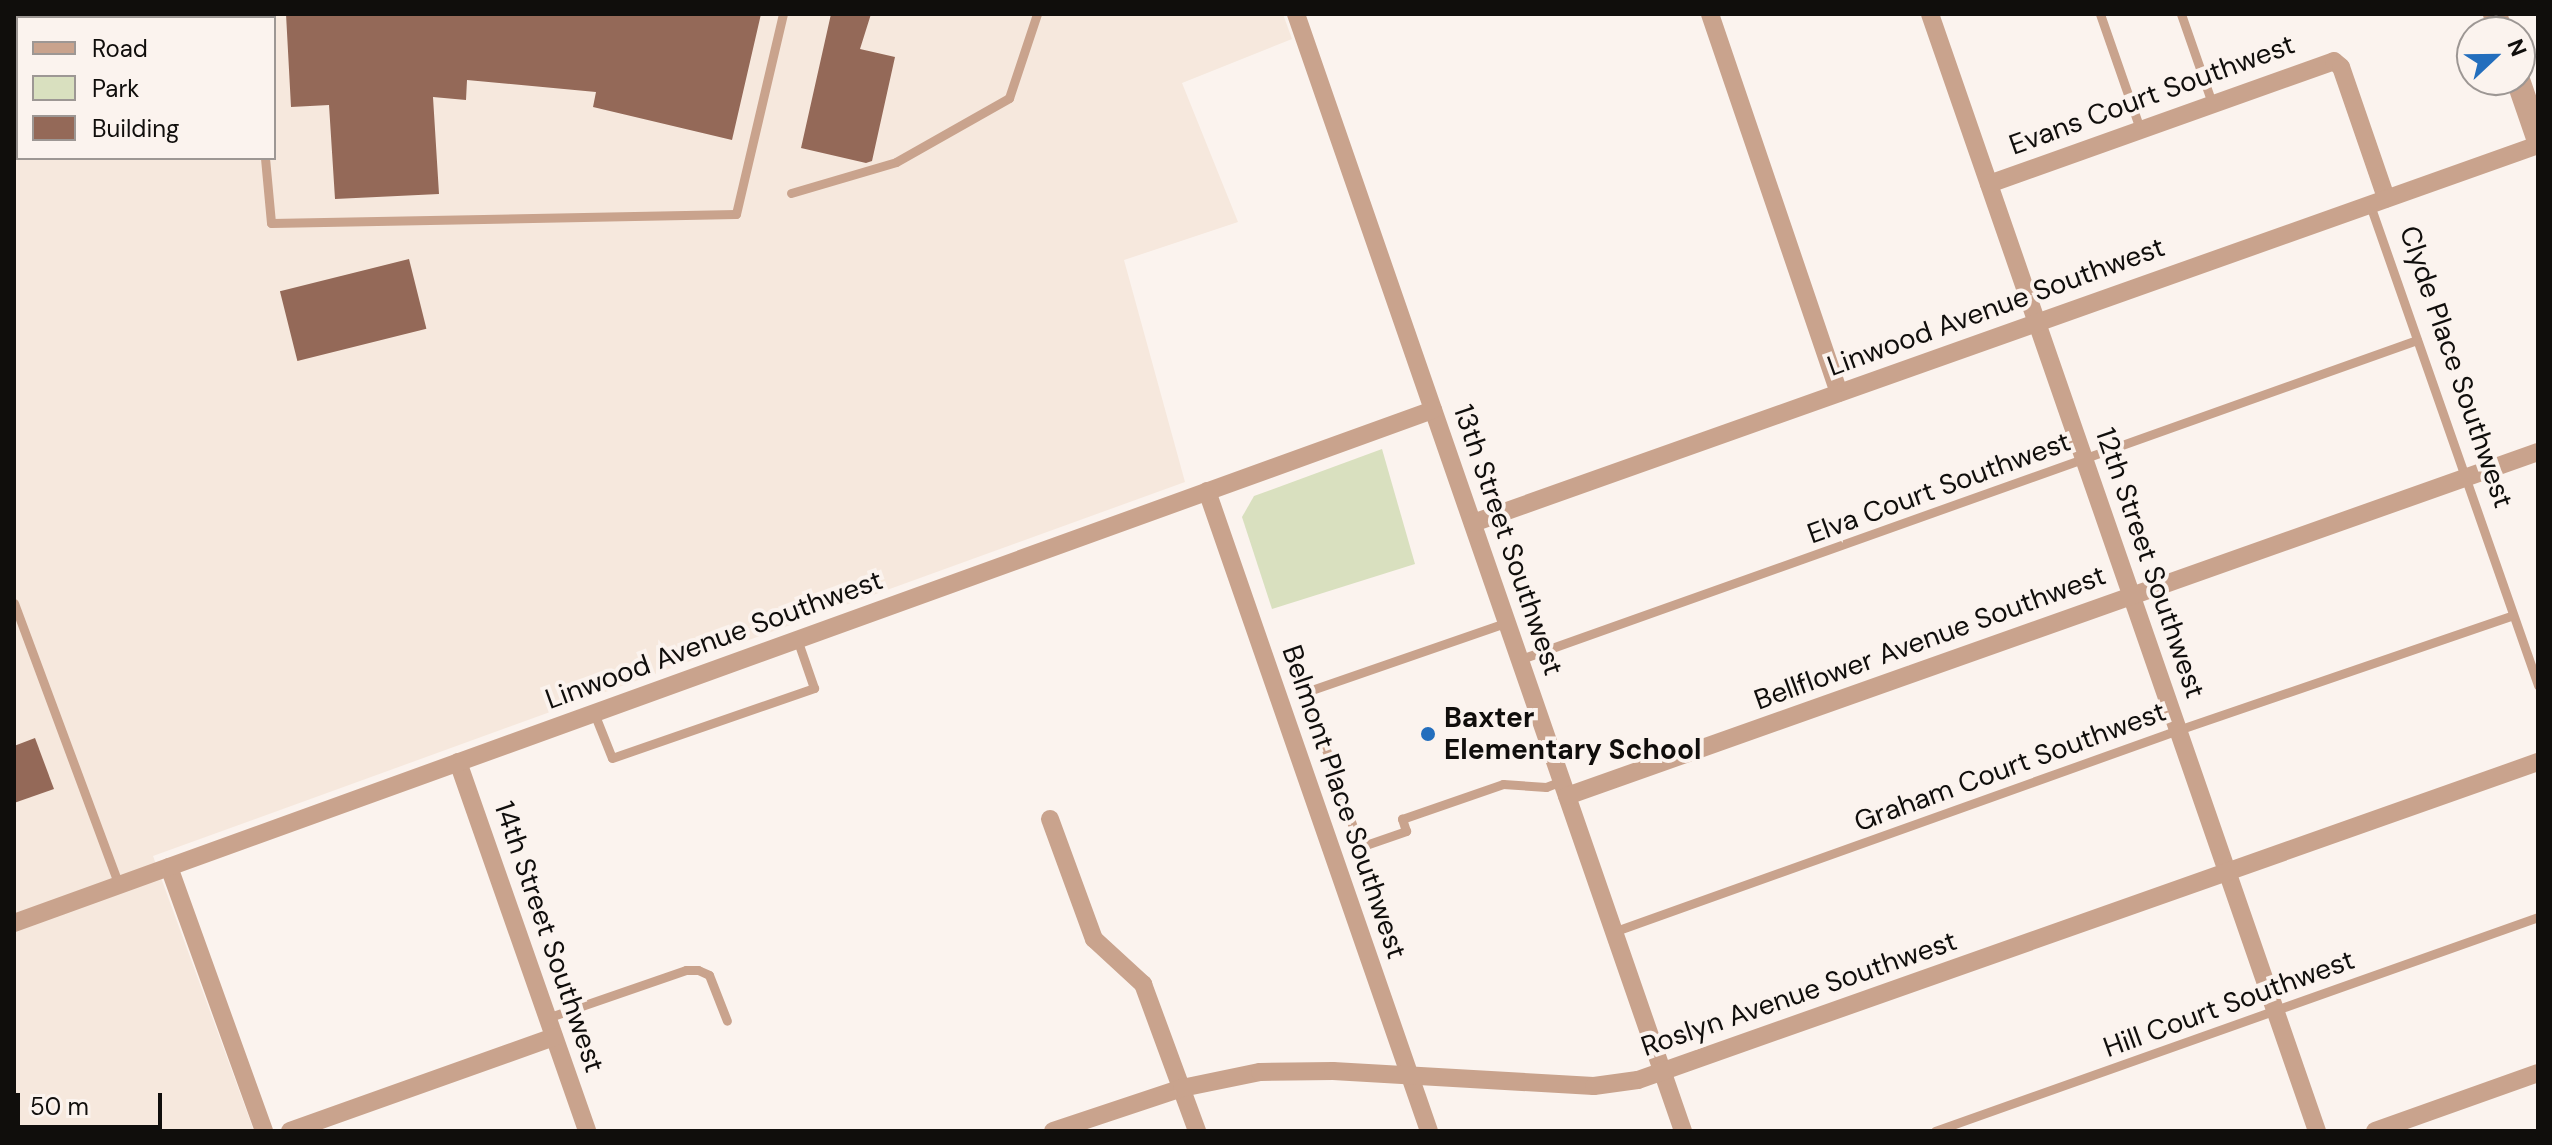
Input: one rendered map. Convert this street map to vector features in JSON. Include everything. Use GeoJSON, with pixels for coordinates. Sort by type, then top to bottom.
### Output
{"type":"FeatureCollection","features":[{"type":"Feature","properties":{"kind":"street","name":"13th Street Southwest"},"geometry":{"type":"LineString","coordinates":[[1296,14],[1683,1131]]}},
{"type":"Feature","properties":{"kind":"street"},"geometry":{"type":"LineString","coordinates":[[1710,14],[1839,393]]}},
{"type":"Feature","properties":{"kind":"street","name":"12th Street Southwest"},"geometry":{"type":"LineString","coordinates":[[1933,15],[2036,322],[2317,1131]]}},
{"type":"Feature","properties":{"kind":"street","name":"Evans Court Southwest"},"geometry":{"type":"LineString","coordinates":[[1989,184],[2334,61]]}},
{"type":"Feature","properties":{"kind":"street","name":"Clyde Place Southwest"},"geometry":{"type":"LineString","coordinates":[[2334,61],[2341,67],[2378,200]]}},
{"type":"Feature","properties":{"kind":"street"},"geometry":{"type":"LineString","coordinates":[[2524,96],[2538,138]]}},
{"type":"Feature","properties":{"kind":"street","name":"Linwood Avenue Southwest"},"geometry":{"type":"LineString","coordinates":[[1473,523],[2538,145]]}},
{"type":"Feature","properties":{"kind":"street","name":"Linwood Avenue Southwest"},"geometry":{"type":"LineString","coordinates":[[14,923],[1433,410]]}},
{"type":"Feature","properties":{"kind":"street","name":"Bellflower Avenue Southwest"},"geometry":{"type":"LineString","coordinates":[[1565,789],[2132,596],[2538,452]]}},
{"type":"Feature","properties":{"kind":"street","name":"Belmont Place Southwest"},"geometry":{"type":"LineString","coordinates":[[1207,491],[1429,1131]]}},
{"type":"Feature","properties":{"kind":"street","name":"14th Street Southwest"},"geometry":{"type":"LineString","coordinates":[[458,762],[587,1131]]}},
{"type":"Feature","properties":{"kind":"street","name":"Roslyn Avenue Southwest"},"geometry":{"type":"LineString","coordinates":[[1053,1131],[1182,1088],[1231,1076],[1289,1070],[1594,1086],[1619,1084],[1662,1073],[2538,762]]}},
{"type":"Feature","properties":{"kind":"street"},"geometry":{"type":"LineString","coordinates":[[1050,819],[1094,939],[1143,984],[1197,1131]]}},
{"type":"Feature","properties":{"kind":"street"},"geometry":{"type":"LineString","coordinates":[[169,867],[264,1131]]}},
{"type":"Feature","properties":{"kind":"street"},"geometry":{"type":"LineString","coordinates":[[290,1131],[554,1037]]}},
{"type":"Feature","properties":{"kind":"street"},"geometry":{"type":"LineString","coordinates":[[2375,1131],[2538,1073]]}},
{"type":"Feature","properties":{"kind":"lane"},"geometry":{"type":"LineString","coordinates":[[265,160],[271,223],[736,214],[783,14]]}},
{"type":"Feature","properties":{"kind":"lane"},"geometry":{"type":"LineString","coordinates":[[791,193],[896,162],[1009,98],[1037,14]]}},
{"type":"Feature","properties":{"kind":"lane"},"geometry":{"type":"LineString","coordinates":[[2100,14],[2140,129]]}},
{"type":"Feature","properties":{"kind":"lane"},"geometry":{"type":"LineString","coordinates":[[2181,14],[2212,103]]}},
{"type":"Feature","properties":{"kind":"lane","name":"Clyde Place Southwest"},"geometry":{"type":"LineString","coordinates":[[2378,200],[2417,340],[2538,685]]}},
{"type":"Feature","properties":{"kind":"lane","name":"Elva Court Southwest"},"geometry":{"type":"LineString","coordinates":[[1521,659],[2417,340]]}},
{"type":"Feature","properties":{"kind":"lane"},"geometry":{"type":"LineString","coordinates":[[14,603],[119,885]]}},
{"type":"Feature","properties":{"kind":"lane","name":"Graham Court Southwest"},"geometry":{"type":"LineString","coordinates":[[1613,932],[2178,730],[2513,615]]}},
{"type":"Feature","properties":{"kind":"lane"},"geometry":{"type":"LineString","coordinates":[[1508,622],[1306,692],[1360,847],[1406,831],[1402,819],[1503,784],[1565,789]]}},
{"type":"Feature","properties":{"kind":"lane"},"geometry":{"type":"LineString","coordinates":[[594,713],[612,758],[814,688],[797,639]]}},
{"type":"Feature","properties":{"kind":"lane","name":"Hill Court Southwest"},"geometry":{"type":"LineString","coordinates":[[1935,1131],[2538,917]]}},
{"type":"Feature","properties":{"kind":"lane"},"geometry":{"type":"LineString","coordinates":[[547,1018],[686,970],[698,970],[709,975],[727,1021]]}},
{"type":"Feature","properties":{"kind":"shaded area"},"geometry":{"type":"Polygon","coordinates":[[[14,14],[1283,14],[1292,39],[1182,83],[1238,222],[1124,260],[1185,482],[153,856],[254,1131],[14,1131],[14,14]]]}},
{"type":"Feature","properties":{"kind":"green space"},"geometry":{"type":"Polygon","coordinates":[[[1382,449],[1415,564],[1272,609],[1242,517],[1254,496],[1382,449]]]}},
{"type":"Feature","properties":{"kind":"building"},"geometry":{"type":"Polygon","coordinates":[[[286,14],[761,14],[732,140],[593,107],[596,92],[467,80],[466,100],[433,97],[439,194],[335,199],[329,105],[291,107],[286,14]]]}},
{"type":"Feature","properties":{"kind":"building"},"geometry":{"type":"Polygon","coordinates":[[[831,14],[871,14],[860,49],[895,57],[872,161],[866,163],[801,148],[831,14]]]}},
{"type":"Feature","properties":{"kind":"building"},"geometry":{"type":"Polygon","coordinates":[[[409,259],[426,329],[297,361],[280,291],[409,259]]]}},
{"type":"Feature","properties":{"kind":"building"},"geometry":{"type":"Polygon","coordinates":[[[35,738],[54,789],[14,803],[14,746],[35,738]]]}},
{"type":"Feature","properties":{"kind":"place","name":"Baxter Elementary School"},"geometry":{"type":"Point","coordinates":[1428,734]}}]}
